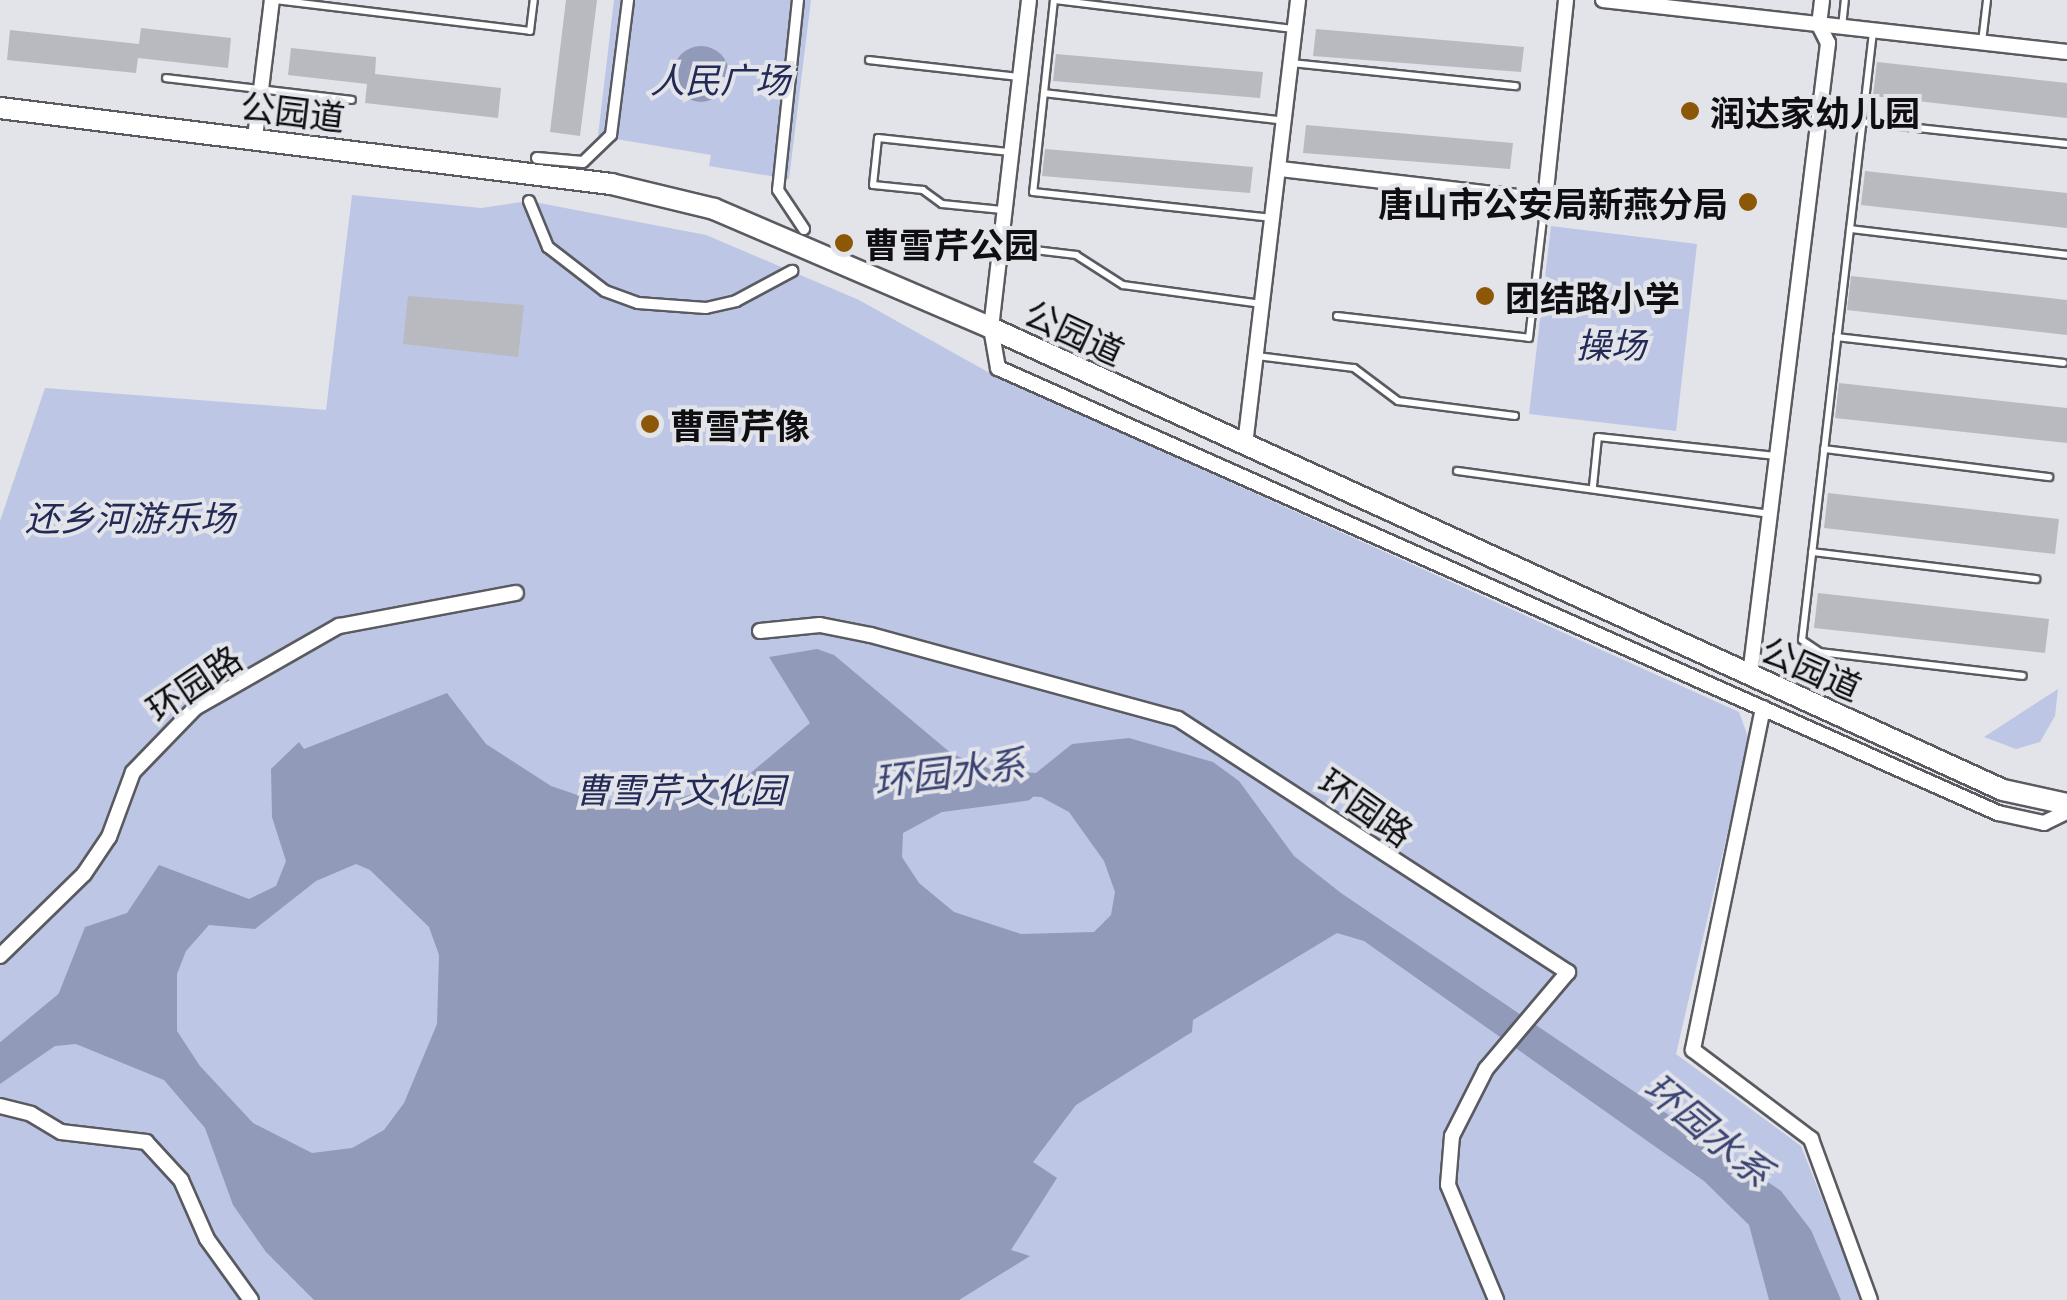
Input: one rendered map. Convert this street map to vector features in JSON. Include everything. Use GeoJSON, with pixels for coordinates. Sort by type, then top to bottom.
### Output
{"type":"FeatureCollection","features":[{"type":"Feature","properties":{"kind":"main road","name":"公园道"},"geometry":{"type":"LineString","coordinates":[[0,108],[255,138],[656,194],[762,228],[2003,790],[2067,808]]}},
{"type":"Feature","properties":{"kind":"street"},"geometry":{"type":"LineString","coordinates":[[255,138],[274,0]]}},
{"type":"Feature","properties":{"kind":"street"},"geometry":{"type":"LineString","coordinates":[[537,158],[583,162],[611,135],[628,0]]}},
{"type":"Feature","properties":{"kind":"street"},"geometry":{"type":"LineString","coordinates":[[798,0],[778,190],[804,229]]}},
{"type":"Feature","properties":{"kind":"street"},"geometry":{"type":"LineString","coordinates":[[1029,0],[990,328],[998,368],[1998,813],[2044,823],[2067,808]]}},
{"type":"Feature","properties":{"kind":"street"},"geometry":{"type":"LineString","coordinates":[[1246,445],[1298,0]]}},
{"type":"Feature","properties":{"kind":"street"},"geometry":{"type":"LineString","coordinates":[[1281,169],[1545,200],[1566,0]]}},
{"type":"Feature","properties":{"kind":"street"},"geometry":{"type":"LineString","coordinates":[[1603,0],[2067,52]]}},
{"type":"Feature","properties":{"kind":"street"},"geometry":{"type":"LineString","coordinates":[[1750,675],[1828,43],[1820,24],[1822,0]]}},
{"type":"Feature","properties":{"kind":"street"},"geometry":{"type":"LineString","coordinates":[[528,201],[548,247],[605,291],[638,304],[706,308],[754,294],[792,271]]}},
{"type":"Feature","properties":{"kind":"street","name":"环园路"},"geometry":{"type":"LineString","coordinates":[[0,956],[84,874],[109,837],[132,772],[195,708],[340,626],[516,592]]}},
{"type":"Feature","properties":{"kind":"street","name":"环园路"},"geometry":{"type":"LineString","coordinates":[[760,631],[820,625],[872,635],[1178,719],[1568,972],[1492,1062],[1452,1136],[1448,1185],[1496,1300]]}},
{"type":"Feature","properties":{"kind":"street"},"geometry":{"type":"LineString","coordinates":[[1763,708],[1693,1050],[1812,1139],[1870,1300]]}},
{"type":"Feature","properties":{"kind":"street"},"geometry":{"type":"LineString","coordinates":[[0,1106],[31,1114],[60,1132],[146,1142],[181,1180],[207,1239],[252,1300]]}},
{"type":"Feature","properties":{"kind":"lane"},"geometry":{"type":"LineString","coordinates":[[274,0],[530,31],[534,0]]}},
{"type":"Feature","properties":{"kind":"lane"},"geometry":{"type":"LineString","coordinates":[[1275,218],[1032,192],[1054,0],[1295,30]]}},
{"type":"Feature","properties":{"kind":"lane"},"geometry":{"type":"LineString","coordinates":[[1842,27],[1844,0]]}},
{"type":"Feature","properties":{"kind":"lane"},"geometry":{"type":"LineString","coordinates":[[1982,43],[1986,0]]}},
{"type":"Feature","properties":{"kind":"lane"},"geometry":{"type":"LineString","coordinates":[[1873,30],[1802,640],[1820,652],[2023,676]]}},
{"type":"Feature","properties":{"kind":"lane"},"geometry":{"type":"LineString","coordinates":[[869,60],[1020,77]]}},
{"type":"Feature","properties":{"kind":"lane"},"geometry":{"type":"LineString","coordinates":[[1292,64],[1516,86]]}},
{"type":"Feature","properties":{"kind":"lane"},"geometry":{"type":"LineString","coordinates":[[166,78],[352,100]]}},
{"type":"Feature","properties":{"kind":"lane"},"geometry":{"type":"LineString","coordinates":[[1044,92],[1286,122]]}},
{"type":"Feature","properties":{"kind":"lane"},"geometry":{"type":"LineString","coordinates":[[1862,122],[2067,144]]}},
{"type":"Feature","properties":{"kind":"lane"},"geometry":{"type":"LineString","coordinates":[[1004,210],[942,204],[923,190],[874,185],[878,138],[1011,152]]}},
{"type":"Feature","properties":{"kind":"lane"},"geometry":{"type":"LineString","coordinates":[[1336,316],[1529,338],[1545,200]]}},
{"type":"Feature","properties":{"kind":"lane"},"geometry":{"type":"LineString","coordinates":[[1850,229],[2067,255]]}},
{"type":"Feature","properties":{"kind":"lane"},"geometry":{"type":"LineString","coordinates":[[1000,246],[1076,255],[1123,285],[1264,304]]}},
{"type":"Feature","properties":{"kind":"lane"},"geometry":{"type":"LineString","coordinates":[[1837,337],[2064,363]]}},
{"type":"Feature","properties":{"kind":"lane"},"geometry":{"type":"LineString","coordinates":[[1257,356],[1354,368],[1398,402],[1515,416]]}},
{"type":"Feature","properties":{"kind":"lane"},"geometry":{"type":"LineString","coordinates":[[1770,514],[1600,495],[1593,486],[1598,437],[1777,456]]}},
{"type":"Feature","properties":{"kind":"lane"},"geometry":{"type":"LineString","coordinates":[[1824,450],[2049,477]]}},
{"type":"Feature","properties":{"kind":"lane"},"geometry":{"type":"LineString","coordinates":[[1457,471],[1593,486]]}},
{"type":"Feature","properties":{"kind":"lane"},"geometry":{"type":"LineString","coordinates":[[1812,552],[2036,579]]}},
{"type":"Feature","properties":{"kind":"green space","name":"人民广场"},"geometry":{"type":"Polygon","coordinates":[[[614,0],[811,0],[789,179],[709,166],[711,155],[598,136],[614,0]]]}},
{"type":"Feature","properties":{"kind":"green space","name":"曹雪芹文化园"},"geometry":{"type":"Polygon","coordinates":[[[352,195],[481,208],[529,201],[706,235],[859,300],[995,376],[1739,712],[1749,740],[1676,1054],[1801,1146],[1862,1300],[0,1300],[0,521],[45,388],[326,410],[352,195]]]}},
{"type":"Feature","properties":{"kind":"green space","name":"操场"},"geometry":{"type":"Polygon","coordinates":[[[1551,226],[1697,244],[1676,431],[1529,414],[1551,226]]]}},
{"type":"Feature","properties":{"kind":"green space"},"geometry":{"type":"Polygon","coordinates":[[[2058,689],[2055,716],[2040,742],[2016,749],[1984,737],[2058,689]]]}},
{"type":"Feature","properties":{"kind":"water"},"geometry":{"type":"Polygon","coordinates":[[[701,46],[721,54],[729,74],[721,94],[701,102],[681,94],[673,74],[681,54],[701,46]]]}},
{"type":"Feature","properties":{"kind":"water"},"geometry":{"type":"Polygon","coordinates":[[[817,649],[834,655],[952,754],[993,770],[1036,773],[1072,744],[1129,738],[1213,762],[1239,781],[1294,856],[1341,893],[1781,1191],[1811,1230],[1841,1300],[1769,1300],[1749,1225],[1704,1181],[1364,941],[1337,933],[1193,1020],[1192,1032],[1076,1105],[1033,1162],[1057,1178],[1011,1250],[1030,1256],[959,1300],[314,1300],[266,1252],[233,1205],[205,1128],[164,1080],[76,1044],[55,1046],[0,1084],[0,1046],[51,1013],[85,927],[127,913],[159,865],[249,899],[276,886],[286,861],[272,817],[271,769],[299,742],[304,749],[447,693],[486,744],[551,786],[589,799],[668,802],[747,776],[810,723],[769,657],[817,649]],[[1000,795],[966,799],[903,833],[902,857],[919,883],[954,912],[1021,934],[1094,932],[1111,915],[1115,892],[1104,861],[1069,812],[1041,797],[1000,795]],[[356,864],[316,881],[255,929],[209,925],[186,951],[177,974],[177,1031],[200,1066],[253,1123],[312,1153],[352,1148],[384,1130],[404,1103],[437,1024],[439,955],[429,927],[370,870],[356,864]]]}},
{"type":"Feature","properties":{"kind":"building"},"geometry":{"type":"Polygon","coordinates":[[[566,0],[597,0],[580,136],[550,132],[566,0]]]}},
{"type":"Feature","properties":{"kind":"building"},"geometry":{"type":"Polygon","coordinates":[[[141,28],[231,38],[228,68],[138,58],[136,73],[7,60],[10,30],[139,44],[141,28]]]}},
{"type":"Feature","properties":{"kind":"building"},"geometry":{"type":"Polygon","coordinates":[[[1316,29],[1524,47],[1521,72],[1313,56],[1316,29]]]}},
{"type":"Feature","properties":{"kind":"building"},"geometry":{"type":"Polygon","coordinates":[[[291,48],[376,57],[375,74],[501,88],[498,118],[365,103],[367,84],[288,75],[291,48]]]}},
{"type":"Feature","properties":{"kind":"building"},"geometry":{"type":"Polygon","coordinates":[[[1056,54],[1263,72],[1260,98],[1053,81],[1056,54]]]}},
{"type":"Feature","properties":{"kind":"building"},"geometry":{"type":"Polygon","coordinates":[[[1877,62],[2067,83],[2067,118],[1873,96],[1877,62]]]}},
{"type":"Feature","properties":{"kind":"building"},"geometry":{"type":"Polygon","coordinates":[[[1306,125],[1513,143],[1510,169],[1303,153],[1306,125]]]}},
{"type":"Feature","properties":{"kind":"building"},"geometry":{"type":"Polygon","coordinates":[[[1045,149],[1253,167],[1250,193],[1042,176],[1045,149]]]}},
{"type":"Feature","properties":{"kind":"building"},"geometry":{"type":"Polygon","coordinates":[[[1865,171],[2067,193],[2067,228],[1861,205],[1865,171]]]}},
{"type":"Feature","properties":{"kind":"building"},"geometry":{"type":"Polygon","coordinates":[[[1851,276],[2067,300],[2067,335],[1847,310],[1851,276]]]}},
{"type":"Feature","properties":{"kind":"building"},"geometry":{"type":"Polygon","coordinates":[[[408,296],[524,305],[518,357],[403,344],[408,296]]]}},
{"type":"Feature","properties":{"kind":"building"},"geometry":{"type":"Polygon","coordinates":[[[1839,383],[2067,408],[2067,443],[1835,418],[1839,383]]]}},
{"type":"Feature","properties":{"kind":"building"},"geometry":{"type":"Polygon","coordinates":[[[1828,493],[2059,519],[2055,554],[1824,528],[1828,493]]]}},
{"type":"Feature","properties":{"kind":"building"},"geometry":{"type":"Polygon","coordinates":[[[1818,593],[2049,619],[2045,653],[1814,628],[1818,593]]]}},
{"type":"Feature","properties":{"kind":"waterway","name":"环园水系"},"geometry":{"type":"LineString","coordinates":[[941,803],[1025,792]]}},
{"type":"Feature","properties":{"kind":"waterway","name":"环园水系"},"geometry":{"type":"LineString","coordinates":[[0,1054],[69,997]]}},
{"type":"Feature","properties":{"kind":"place","name":"润达家幼儿园"},"geometry":{"type":"Point","coordinates":[1690,111]}},
{"type":"Feature","properties":{"kind":"place","name":"唐山市公安局新燕分局"},"geometry":{"type":"Point","coordinates":[1748,202]}},
{"type":"Feature","properties":{"kind":"place","name":"曹雪芹公园"},"geometry":{"type":"Point","coordinates":[844,243]}},
{"type":"Feature","properties":{"kind":"place","name":"团结路小学"},"geometry":{"type":"Point","coordinates":[1485,296]}},
{"type":"Feature","properties":{"kind":"place","name":"曹雪芹像"},"geometry":{"type":"Point","coordinates":[650,424]}},
{"type":"Feature","properties":{"kind":"park label","name":"还乡河游乐场"},"geometry":{"type":"Point","coordinates":[130,516]}}]}
